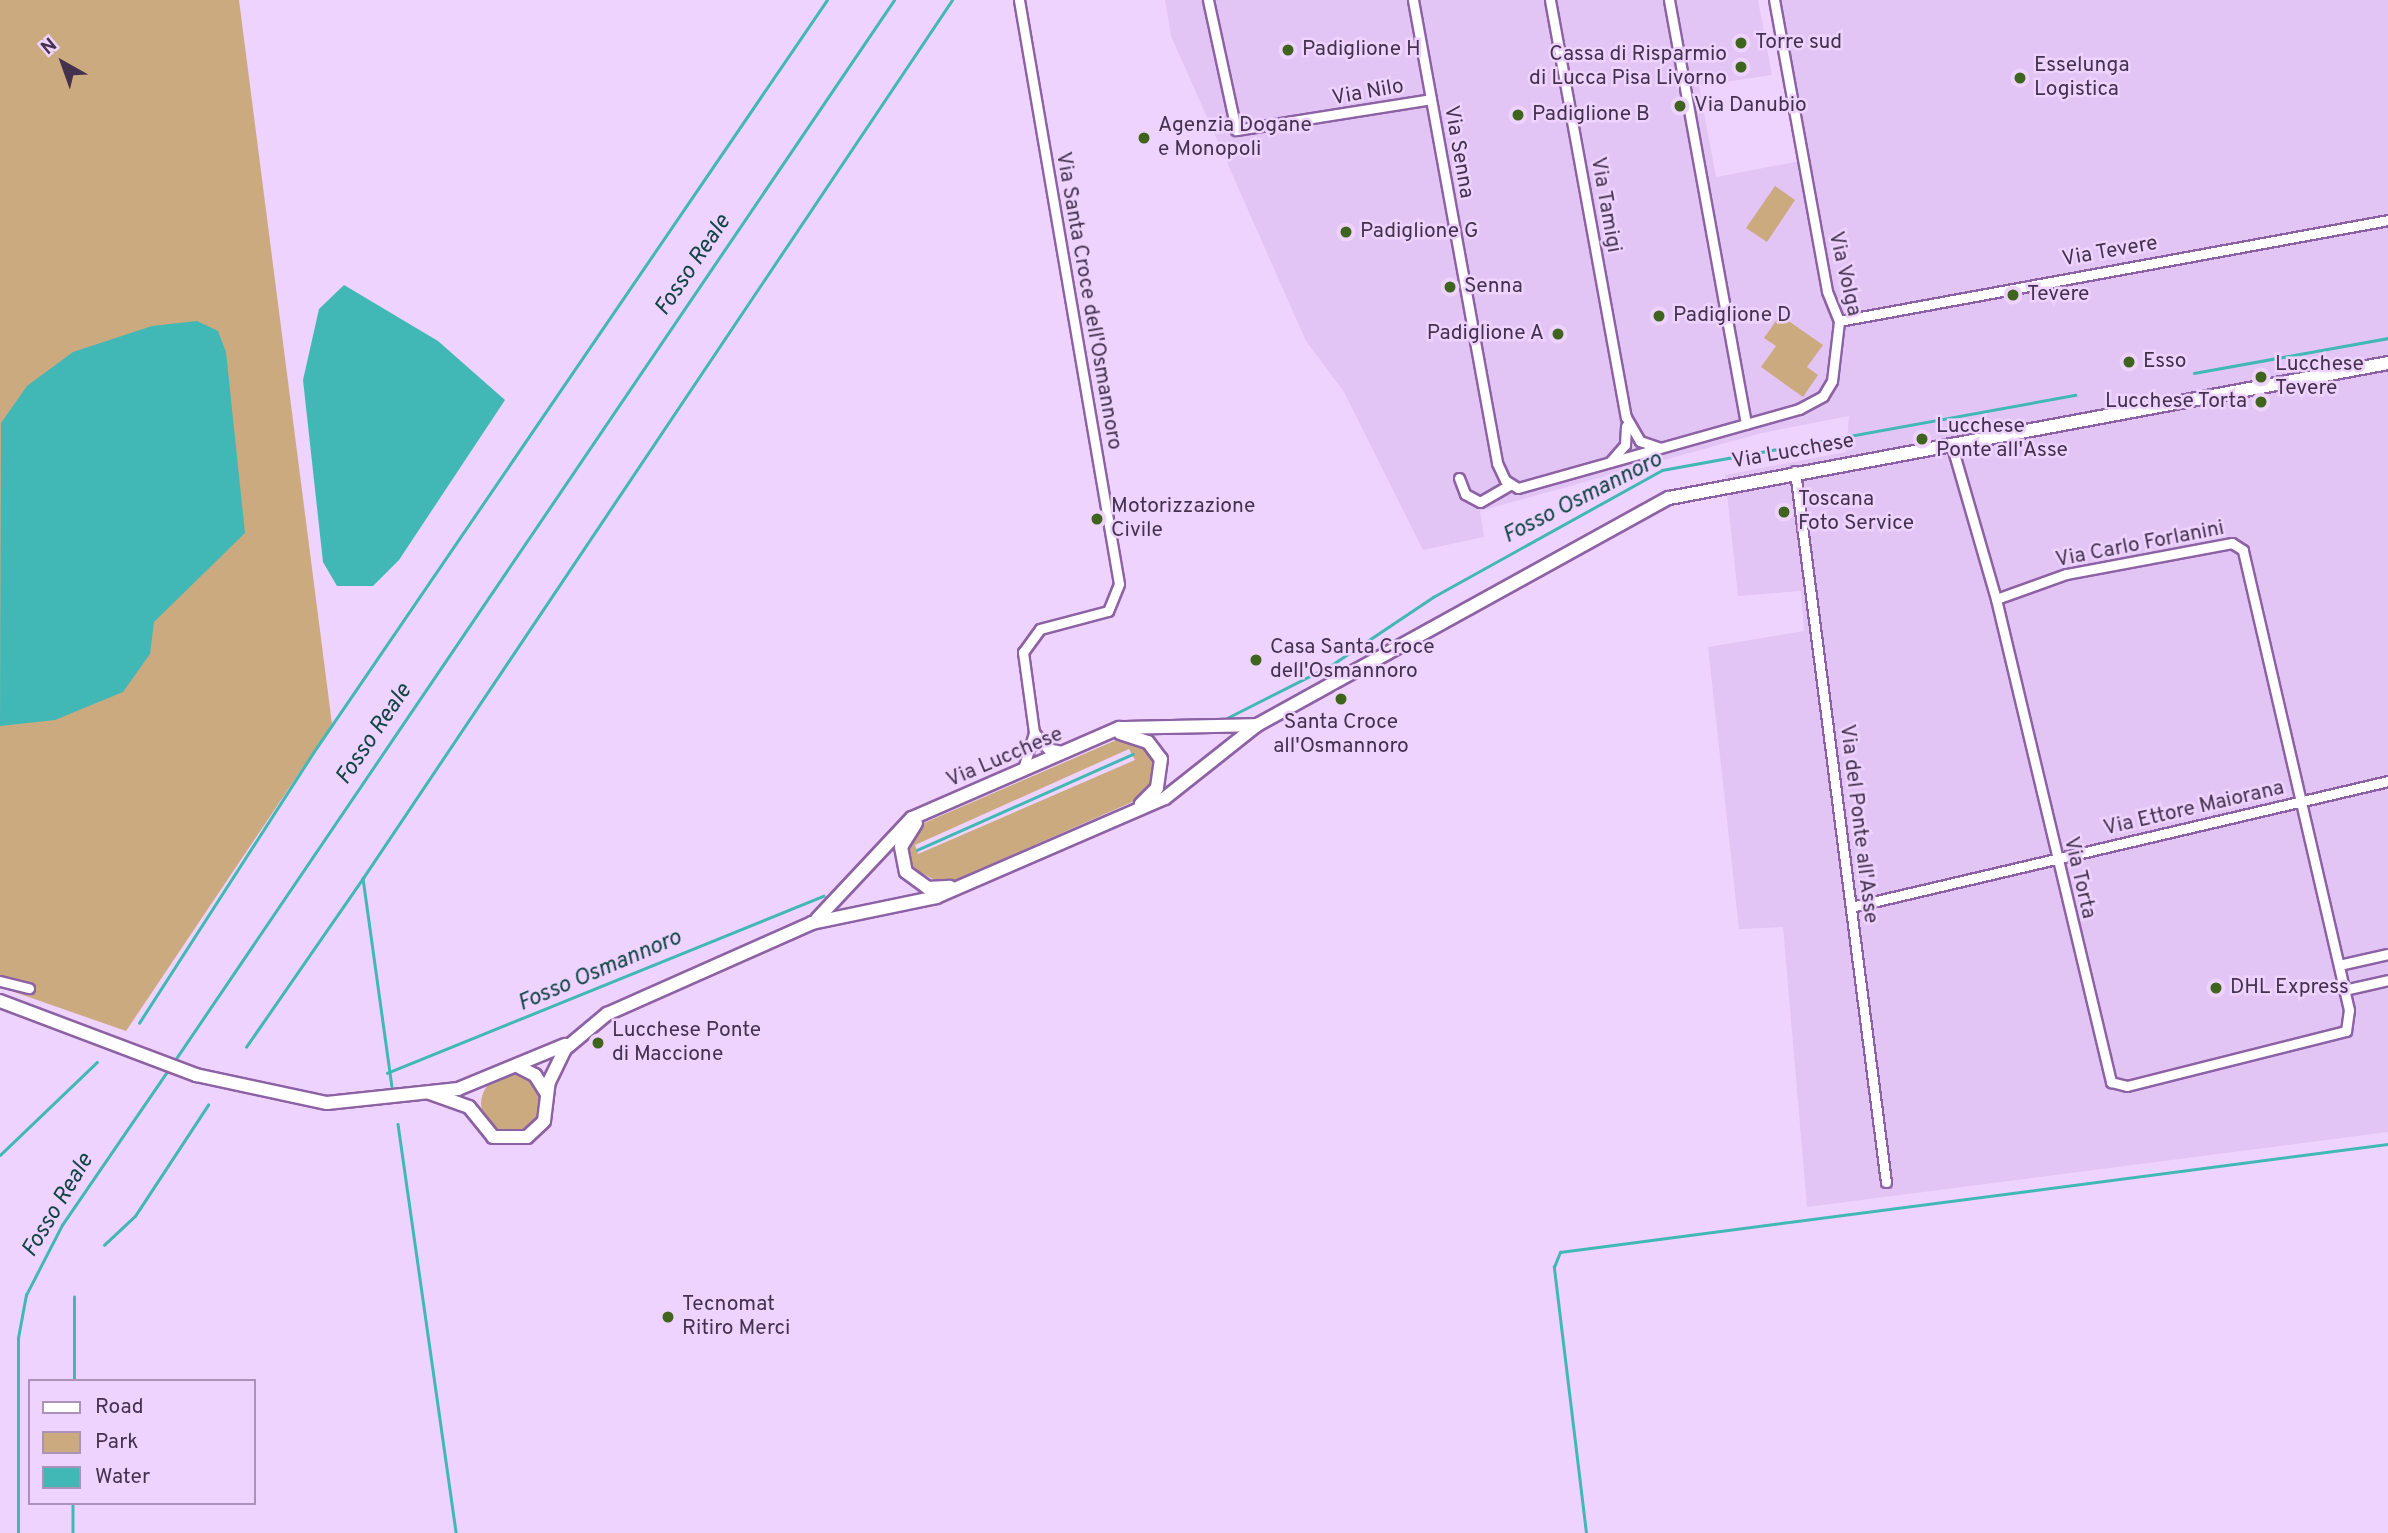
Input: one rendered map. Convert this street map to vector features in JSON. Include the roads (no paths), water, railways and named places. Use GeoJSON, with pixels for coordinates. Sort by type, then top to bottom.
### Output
{"type":"FeatureCollection","features":[{"type":"Feature","properties":{"kind":"main road","name":"Via Lucchese"},"geometry":{"type":"LineString","coordinates":[[0,1001],[196,1075],[327,1102],[430,1093],[481,1080],[498,1068],[519,1067],[574,1040],[617,1009],[812,923],[926,900],[1165,798],[1257,725],[1651,506],[1709,487],[2388,363]]}},
{"type":"Feature","properties":{"kind":"main road","name":"Via Lucchese"},"geometry":{"type":"LineString","coordinates":[[812,923],[888,838],[937,808],[1104,735],[1135,726],[1257,725]]}},
{"type":"Feature","properties":{"kind":"main road"},"geometry":{"type":"LineString","coordinates":[[1104,735],[1139,736],[1154,747],[1162,765],[1153,794],[1119,816]]}},
{"type":"Feature","properties":{"kind":"main road"},"geometry":{"type":"LineString","coordinates":[[937,808],[906,833],[903,864],[929,888],[964,884]]}},
{"type":"Feature","properties":{"kind":"main road","name":"Via Lucchese"},"geometry":{"type":"LineString","coordinates":[[430,1093],[454,1098],[473,1112],[493,1137],[516,1141],[537,1130],[555,1067],[574,1040]]}},
{"type":"Feature","properties":{"kind":"main road"},"geometry":{"type":"LineString","coordinates":[[519,1067],[535,1075],[548,1098]]}},
{"type":"Feature","properties":{"kind":"main road"},"geometry":{"type":"LineString","coordinates":[[473,1112],[481,1080]]}},
{"type":"Feature","properties":{"kind":"street","name":"Via Santa Croce dell'Osmannoro"},"geometry":{"type":"LineString","coordinates":[[1019,0],[1117,569],[1112,608],[1045,627],[1028,641],[1022,660],[1034,732]]}},
{"type":"Feature","properties":{"kind":"street","name":"Via Nilo"},"geometry":{"type":"LineString","coordinates":[[1208,0],[1231,123],[1240,132],[1431,99]]}},
{"type":"Feature","properties":{"kind":"street","name":"Via Senna"},"geometry":{"type":"LineString","coordinates":[[1413,0],[1497,463],[1510,485]]}},
{"type":"Feature","properties":{"kind":"street","name":"Via Tamigi"},"geometry":{"type":"LineString","coordinates":[[1549,0],[1626,417],[1625,445],[1607,464]]}},
{"type":"Feature","properties":{"kind":"street"},"geometry":{"type":"LineString","coordinates":[[1669,0],[1746,424]]}},
{"type":"Feature","properties":{"kind":"street","name":"Via Volga"},"geometry":{"type":"LineString","coordinates":[[1510,485],[1525,488],[1746,424],[1823,396],[1837,358],[1839,321],[1827,291],[1774,0]]}},
{"type":"Feature","properties":{"kind":"street","name":"Via Tevere"},"geometry":{"type":"LineString","coordinates":[[1839,321],[2388,220]]}},
{"type":"Feature","properties":{"kind":"street","name":"Via Tamigi"},"geometry":{"type":"LineString","coordinates":[[1626,417],[1640,441],[1663,448]]}},
{"type":"Feature","properties":{"kind":"street","name":"Via Torta"},"geometry":{"type":"LineString","coordinates":[[1951,443],[1996,599],[2057,860],[2114,1084],[2348,1028]]}},
{"type":"Feature","properties":{"kind":"street","name":"Via del Ponte all'Asse"},"geometry":{"type":"LineString","coordinates":[[1796,471],[1886,1182]]}},
{"type":"Feature","properties":{"kind":"street"},"geometry":{"type":"LineString","coordinates":[[1459,478],[1465,494],[1480,502],[1510,485]]}},
{"type":"Feature","properties":{"kind":"street","name":"Via Carlo Forlanini"},"geometry":{"type":"LineString","coordinates":[[1996,599],[2066,574],[2238,545],[2299,802]]}},
{"type":"Feature","properties":{"kind":"street"},"geometry":{"type":"LineString","coordinates":[[1021,772],[1034,732],[1054,751],[1078,747]]}},
{"type":"Feature","properties":{"kind":"street","name":"Via Ettore Maiorana"},"geometry":{"type":"LineString","coordinates":[[1851,907],[2388,781]]}},
{"type":"Feature","properties":{"kind":"street","name":"Via Ettore Maiorana"},"geometry":{"type":"LineString","coordinates":[[2299,802],[2339,965],[2348,1028]]}},
{"type":"Feature","properties":{"kind":"street"},"geometry":{"type":"LineString","coordinates":[[2339,965],[2388,954]]}},
{"type":"Feature","properties":{"kind":"street"},"geometry":{"type":"LineString","coordinates":[[2344,990],[2388,980]]}},
{"type":"Feature","properties":{"kind":"street"},"geometry":{"type":"LineString","coordinates":[[0,981],[29,988]]}},
{"type":"Feature","properties":{"kind":"water"},"geometry":{"type":"Polygon","coordinates":[[[344,285],[438,341],[505,400],[399,560],[373,586],[337,586],[323,562],[303,380],[319,309],[344,285]]]}},
{"type":"Feature","properties":{"kind":"water"},"geometry":{"type":"Polygon","coordinates":[[[197,321],[218,331],[226,352],[245,533],[154,622],[150,654],[123,692],[55,720],[0,726],[1,423],[27,386],[73,352],[152,326],[197,321]]]}},
{"type":"Feature","properties":{"kind":"waterway"},"geometry":{"type":"LineString","coordinates":[[139,1023],[317,747],[827,0]]}},
{"type":"Feature","properties":{"kind":"waterway","name":"Fosso Reale"},"geometry":{"type":"LineString","coordinates":[[173,1063],[894,0]]}},
{"type":"Feature","properties":{"kind":"waterway"},"geometry":{"type":"LineString","coordinates":[[363,878],[952,0]]}},
{"type":"Feature","properties":{"kind":"waterway","name":"Fosso Osmannoro"},"geometry":{"type":"LineString","coordinates":[[2194,373],[2388,338]]}},
{"type":"Feature","properties":{"kind":"waterway","name":"Fosso Osmannoro"},"geometry":{"type":"LineString","coordinates":[[1227,718],[1330,666],[1433,597],[1662,470],[2075,395]]}},
{"type":"Feature","properties":{"kind":"waterway","name":"Fosso Osmannoro"},"geometry":{"type":"LineString","coordinates":[[917,850],[1133,754]]}},
{"type":"Feature","properties":{"kind":"waterway"},"geometry":{"type":"LineString","coordinates":[[246,1047],[363,878],[392,1086]]}},
{"type":"Feature","properties":{"kind":"waterway","name":"Fosso Osmannoro"},"geometry":{"type":"LineString","coordinates":[[387,1073],[823,896]]}},
{"type":"Feature","properties":{"kind":"waterway"},"geometry":{"type":"LineString","coordinates":[[0,1155],[97,1062]]}},
{"type":"Feature","properties":{"kind":"waterway","name":"Fosso Reale"},"geometry":{"type":"LineString","coordinates":[[18,1533],[18,1338],[26,1295],[62,1225],[169,1069]]}},
{"type":"Feature","properties":{"kind":"waterway"},"geometry":{"type":"LineString","coordinates":[[104,1245],[135,1216],[208,1105]]}},
{"type":"Feature","properties":{"kind":"waterway"},"geometry":{"type":"LineString","coordinates":[[398,1124],[456,1533]]}},
{"type":"Feature","properties":{"kind":"waterway"},"geometry":{"type":"LineString","coordinates":[[1586,1533],[1554,1267],[1560,1252],[2388,1144]]}},
{"type":"Feature","properties":{"kind":"waterway"},"geometry":{"type":"LineString","coordinates":[[74,1297],[74,1379]]}},
{"type":"Feature","properties":{"kind":"waterway"},"geometry":{"type":"LineString","coordinates":[[73,1505],[73,1533]]}},
{"type":"Feature","properties":{"kind":"place","name":"Torre sud"},"geometry":{"type":"Point","coordinates":[1741,43]}},
{"type":"Feature","properties":{"kind":"place","name":"Padiglione H"},"geometry":{"type":"Point","coordinates":[1288,50]}},
{"type":"Feature","properties":{"kind":"place","name":"Cassa di Risparmio di Lucca Pisa Livorno"},"geometry":{"type":"Point","coordinates":[1741,67]}},
{"type":"Feature","properties":{"kind":"place","name":"Esselunga Logistica"},"geometry":{"type":"Point","coordinates":[2020,78]}},
{"type":"Feature","properties":{"kind":"place","name":"Via Danubio"},"geometry":{"type":"Point","coordinates":[1680,106]}},
{"type":"Feature","properties":{"kind":"place","name":"Padiglione B"},"geometry":{"type":"Point","coordinates":[1518,115]}},
{"type":"Feature","properties":{"kind":"place","name":"Agenzia Dogane e Monopoli"},"geometry":{"type":"Point","coordinates":[1144,138]}},
{"type":"Feature","properties":{"kind":"place","name":"Padiglione G"},"geometry":{"type":"Point","coordinates":[1346,232]}},
{"type":"Feature","properties":{"kind":"place","name":"Senna"},"geometry":{"type":"Point","coordinates":[1450,287]}},
{"type":"Feature","properties":{"kind":"place","name":"Tevere"},"geometry":{"type":"Point","coordinates":[2013,295]}},
{"type":"Feature","properties":{"kind":"place","name":"Padiglione D"},"geometry":{"type":"Point","coordinates":[1659,316]}},
{"type":"Feature","properties":{"kind":"place","name":"Padiglione A"},"geometry":{"type":"Point","coordinates":[1558,334]}},
{"type":"Feature","properties":{"kind":"place","name":"Esso"},"geometry":{"type":"Point","coordinates":[2129,362]}},
{"type":"Feature","properties":{"kind":"place","name":"Lucchese Tevere"},"geometry":{"type":"Point","coordinates":[2261,377]}},
{"type":"Feature","properties":{"kind":"place","name":"Lucchese Torta"},"geometry":{"type":"Point","coordinates":[2261,402]}},
{"type":"Feature","properties":{"kind":"place","name":"Lucchese Ponte all'Asse"},"geometry":{"type":"Point","coordinates":[1922,439]}},
{"type":"Feature","properties":{"kind":"place","name":"Toscana Foto Service"},"geometry":{"type":"Point","coordinates":[1784,512]}},
{"type":"Feature","properties":{"kind":"place","name":"Motorizzazione Civile"},"geometry":{"type":"Point","coordinates":[1097,519]}},
{"type":"Feature","properties":{"kind":"place","name":"Casa Santa Croce dell'Osmannoro"},"geometry":{"type":"Point","coordinates":[1256,660]}},
{"type":"Feature","properties":{"kind":"place","name":"Santa Croce all'Osmannoro"},"geometry":{"type":"Point","coordinates":[1341,699]}},
{"type":"Feature","properties":{"kind":"place","name":"DHL Express"},"geometry":{"type":"Point","coordinates":[2216,988]}},
{"type":"Feature","properties":{"kind":"place","name":"Lucchese Ponte di Maccione"},"geometry":{"type":"Point","coordinates":[598,1043]}},
{"type":"Feature","properties":{"kind":"place","name":"Tecnomat Ritiro Merci"},"geometry":{"type":"Point","coordinates":[668,1317]}}]}
